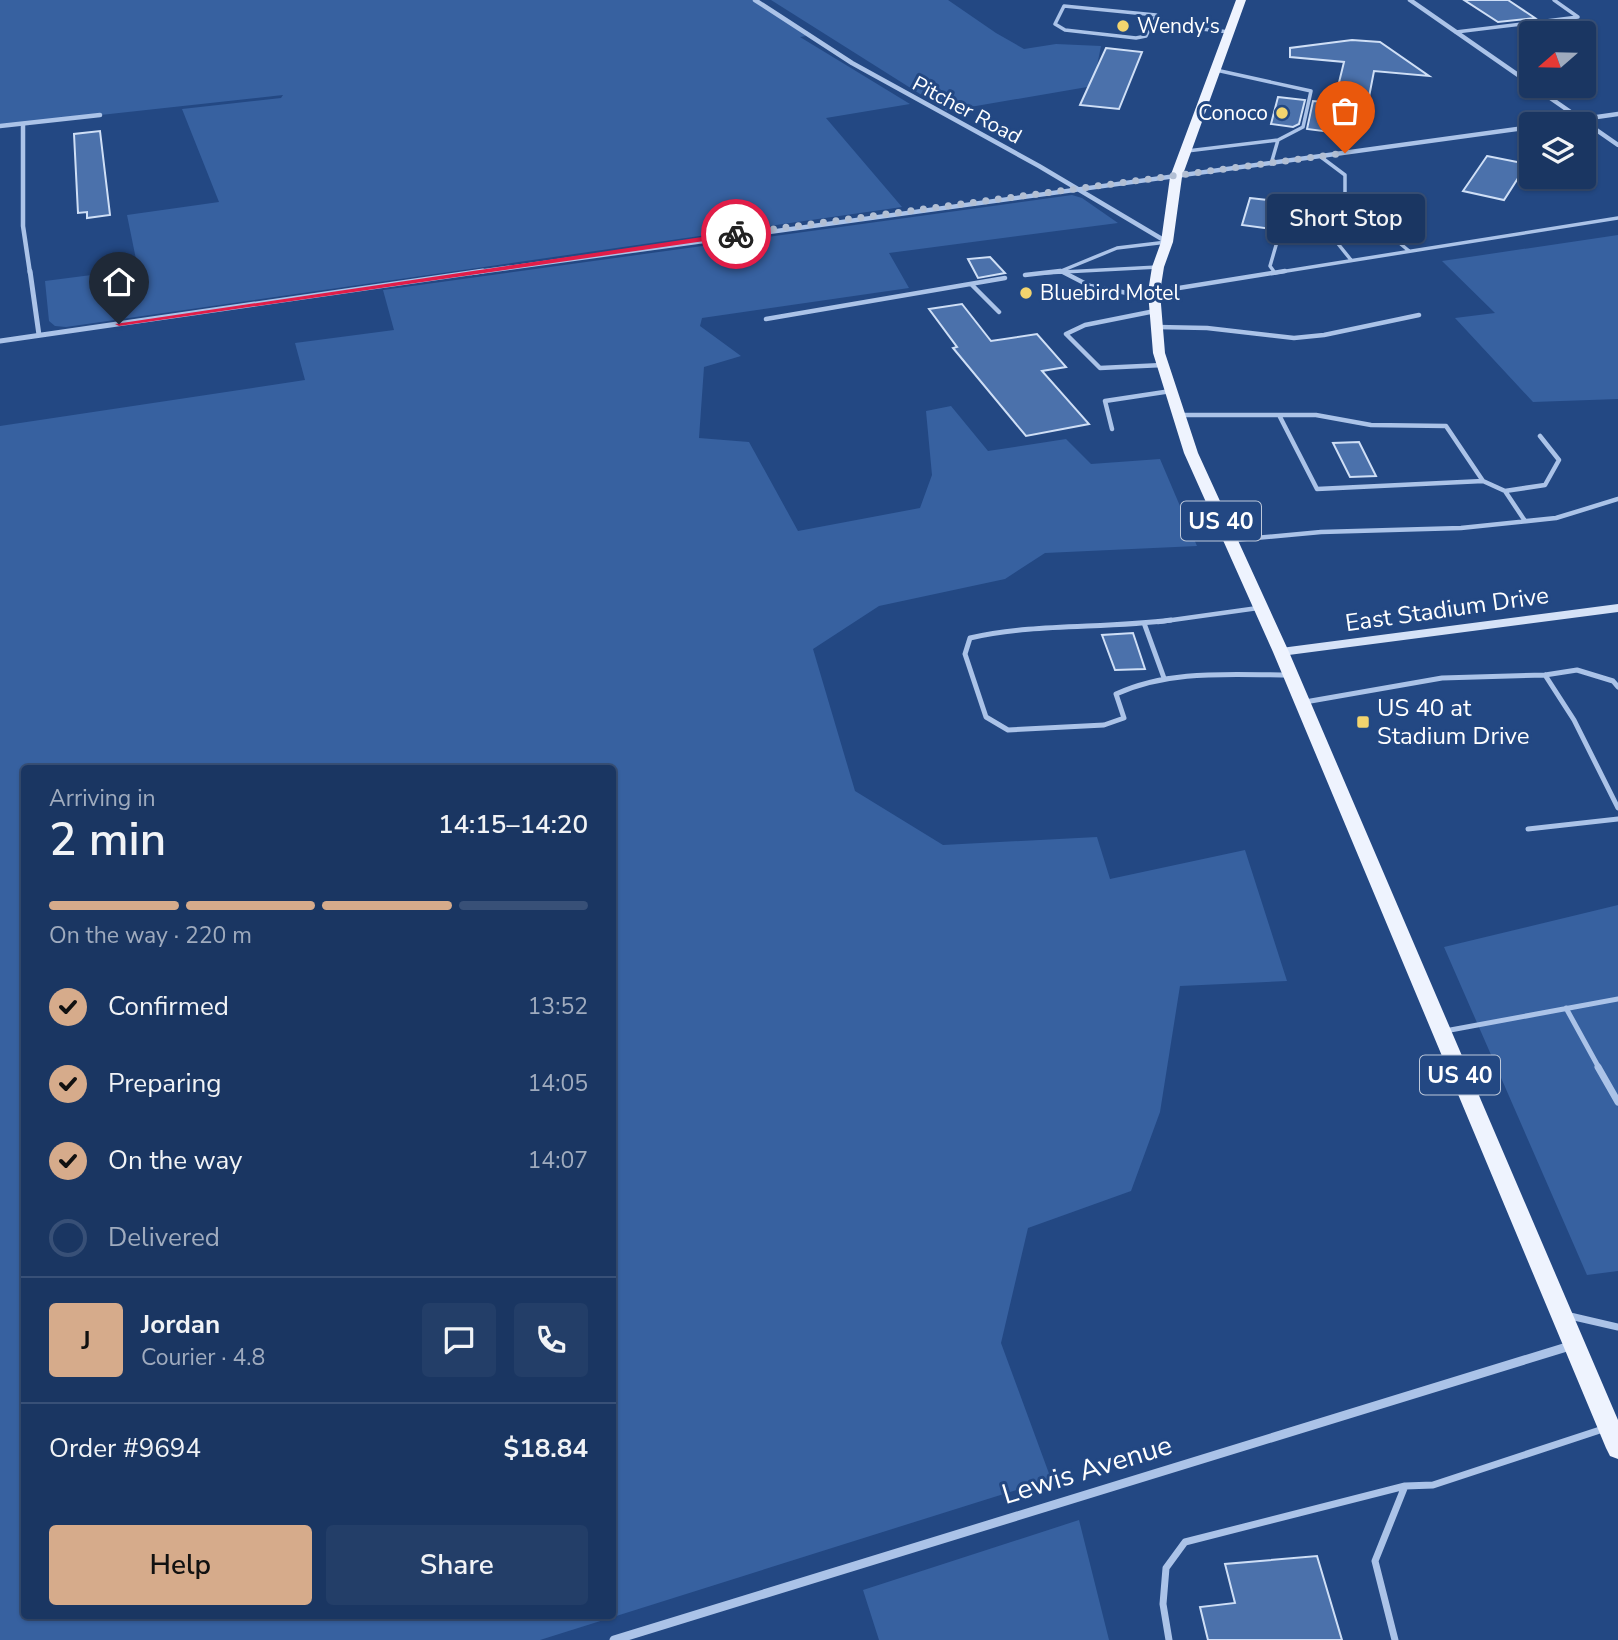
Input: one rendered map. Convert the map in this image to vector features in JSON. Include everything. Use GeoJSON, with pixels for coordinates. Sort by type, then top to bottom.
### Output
{"type":"FeatureCollection","features":[{"type":"Feature","properties":{"kind":"main road","name":"US 40"},"geometry":{"type":"LineString","coordinates":[[1241,0],[1177,177],[1167,242],[1158,267],[1155,307],[1163,365],[1191,453],[1281,652],[1618,1448]]}},
{"type":"Feature","properties":{"kind":"main road","name":"East Stadium Drive"},"geometry":{"type":"LineString","coordinates":[[1281,652],[1618,608]]}},
{"type":"Feature","properties":{"kind":"street","name":"Pitcher Road"},"geometry":{"type":"LineString","coordinates":[[755,0],[825,48],[896,90],[1023,157],[1167,242]]}},
{"type":"Feature","properties":{"kind":"street"},"geometry":{"type":"LineString","coordinates":[[1410,0],[1519,76]]}},
{"type":"Feature","properties":{"kind":"street"},"geometry":{"type":"LineString","coordinates":[[1551,98],[1572,112]]}},
{"type":"Feature","properties":{"kind":"street"},"geometry":{"type":"LineString","coordinates":[[1596,117],[1618,114]]}},
{"type":"Feature","properties":{"kind":"street"},"geometry":{"type":"LineString","coordinates":[[0,127],[100,115]]}},
{"type":"Feature","properties":{"kind":"street"},"geometry":{"type":"LineString","coordinates":[[23,124],[23,226],[38,335]]}},
{"type":"Feature","properties":{"kind":"street"},"geometry":{"type":"LineString","coordinates":[[0,341],[589,255],[1519,129]]}},
{"type":"Feature","properties":{"kind":"street"},"geometry":{"type":"LineString","coordinates":[[1596,129],[1618,145]]}},
{"type":"Feature","properties":{"kind":"street","name":"Lewis Avenue"},"geometry":{"type":"LineString","coordinates":[[614,1640],[1574,1344]]}},
{"type":"Feature","properties":{"kind":"lane"},"geometry":{"type":"LineString","coordinates":[[1064,6],[1156,15],[1146,36],[1065,30],[1055,24],[1065,0]]}},
{"type":"Feature","properties":{"kind":"lane"},"geometry":{"type":"LineString","coordinates":[[1457,33],[1578,17],[1554,0]]}},
{"type":"Feature","properties":{"kind":"lane"},"geometry":{"type":"LineString","coordinates":[[1153,24],[1230,32]]}},
{"type":"Feature","properties":{"kind":"lane"},"geometry":{"type":"LineString","coordinates":[[1186,151],[1278,140],[1303,127],[1311,92],[1216,70]]}},
{"type":"Feature","properties":{"kind":"lane"},"geometry":{"type":"LineString","coordinates":[[1271,164],[1278,140]]}},
{"type":"Feature","properties":{"kind":"lane"},"geometry":{"type":"LineString","coordinates":[[1321,157],[1345,175],[1345,205],[1338,229]]}},
{"type":"Feature","properties":{"kind":"lane"},"geometry":{"type":"LineString","coordinates":[[1345,205],[1363,212],[1409,251]]}},
{"type":"Feature","properties":{"kind":"lane"},"geometry":{"type":"LineString","coordinates":[[1163,365],[1100,368],[1066,334],[1085,325],[1275,273],[1618,218]]}},
{"type":"Feature","properties":{"kind":"lane"},"geometry":{"type":"LineString","coordinates":[[1275,273],[1270,266],[1279,235]]}},
{"type":"Feature","properties":{"kind":"lane"},"geometry":{"type":"LineString","coordinates":[[1336,235],[1335,240],[1351,260]]}},
{"type":"Feature","properties":{"kind":"lane"},"geometry":{"type":"LineString","coordinates":[[1061,271],[1117,248],[1167,242]]}},
{"type":"Feature","properties":{"kind":"lane"},"geometry":{"type":"LineString","coordinates":[[1025,275],[1158,267]]}},
{"type":"Feature","properties":{"kind":"lane"},"geometry":{"type":"LineString","coordinates":[[1061,271],[1090,286],[1155,307],[1207,328],[1294,338],[1324,335],[1419,315]]}},
{"type":"Feature","properties":{"kind":"lane"},"geometry":{"type":"LineString","coordinates":[[766,319],[1005,278]]}},
{"type":"Feature","properties":{"kind":"lane"},"geometry":{"type":"LineString","coordinates":[[972,285],[999,312]]}},
{"type":"Feature","properties":{"kind":"lane"},"geometry":{"type":"LineString","coordinates":[[1112,429],[1105,401],[1171,391]]}},
{"type":"Feature","properties":{"kind":"lane"},"geometry":{"type":"LineString","coordinates":[[1179,415],[1316,415],[1371,425],[1446,426],[1483,481]]}},
{"type":"Feature","properties":{"kind":"lane"},"geometry":{"type":"LineString","coordinates":[[1279,415],[1317,489],[1483,481],[1505,491],[1525,521]]}},
{"type":"Feature","properties":{"kind":"lane"},"geometry":{"type":"LineString","coordinates":[[1505,491],[1545,485],[1559,460],[1540,436]]}},
{"type":"Feature","properties":{"kind":"lane"},"geometry":{"type":"LineString","coordinates":[[1230,540],[1321,532],[1461,527],[1556,518],[1618,499]]}},
{"type":"Feature","properties":{"kind":"lane"},"geometry":{"type":"LineString","coordinates":[[1261,608],[1144,623],[1004,630],[970,638],[965,654],[986,717],[1008,730],[1104,726],[1124,718],[1116,694],[1130,685],[1164,678],[1290,675]]}},
{"type":"Feature","properties":{"kind":"lane"},"geometry":{"type":"LineString","coordinates":[[1144,623],[1164,678]]}},
{"type":"Feature","properties":{"kind":"lane"},"geometry":{"type":"LineString","coordinates":[[1302,702],[1442,678],[1545,675],[1577,670],[1613,681],[1618,687]]}},
{"type":"Feature","properties":{"kind":"lane"},"geometry":{"type":"LineString","coordinates":[[1545,675],[1574,720],[1618,808]]}},
{"type":"Feature","properties":{"kind":"lane"},"geometry":{"type":"LineString","coordinates":[[1528,829],[1618,819]]}},
{"type":"Feature","properties":{"kind":"lane"},"geometry":{"type":"LineString","coordinates":[[1442,1031],[1618,999]]}},
{"type":"Feature","properties":{"kind":"lane"},"geometry":{"type":"LineString","coordinates":[[1566,1008],[1618,1102]]}},
{"type":"Feature","properties":{"kind":"lane"},"geometry":{"type":"LineString","coordinates":[[1562,1315],[1618,1327]]}},
{"type":"Feature","properties":{"kind":"lane"},"geometry":{"type":"LineString","coordinates":[[1169,1640],[1163,1604],[1166,1568],[1185,1542],[1405,1486],[1433,1485],[1609,1427]]}},
{"type":"Feature","properties":{"kind":"lane"},"geometry":{"type":"LineString","coordinates":[[1395,1640],[1375,1561],[1405,1486]]}},
{"type":"Feature","properties":{"kind":"shaded area"},"geometry":{"type":"Polygon","coordinates":[[[0,0],[754,0],[806,36],[800,37],[910,104],[826,118],[902,207],[66,327],[55,326],[49,321],[45,281],[138,269],[127,215],[219,202],[182,109],[281,98],[283,95],[0,126],[0,0]]]}},
{"type":"Feature","properties":{"kind":"shaded area"},"geometry":{"type":"Polygon","coordinates":[[[771,0],[948,0],[1024,49],[1056,44],[1101,46],[1093,86],[947,111],[771,0]]]}},
{"type":"Feature","properties":{"kind":"shaded area"},"geometry":{"type":"Polygon","coordinates":[[[1072,195],[1082,198],[1118,223],[889,253],[909,288],[702,318],[700,326],[741,356],[704,367],[699,438],[749,442],[798,531],[920,508],[932,475],[926,411],[951,406],[988,451],[1066,439],[1091,464],[1160,459],[1197,546],[1045,553],[1005,579],[879,606],[813,649],[855,791],[943,845],[1097,837],[1110,879],[1245,850],[1287,981],[1180,986],[1160,1112],[1131,1191],[1028,1228],[1001,1343],[1051,1479],[616,1616],[616,765],[21,765],[21,1619],[607,1619],[540,1640],[0,1640],[0,426],[305,380],[295,343],[394,330],[383,290],[1072,195]]]}},
{"type":"Feature","properties":{"kind":"shaded area"},"geometry":{"type":"Polygon","coordinates":[[[1618,235],[1618,399],[1533,402],[1455,318],[1495,313],[1442,261],[1618,235]]]}},
{"type":"Feature","properties":{"kind":"shaded area"},"geometry":{"type":"Polygon","coordinates":[[[1618,905],[1618,1271],[1587,1275],[1444,947],[1618,905]]]}},
{"type":"Feature","properties":{"kind":"shaded area"},"geometry":{"type":"Polygon","coordinates":[[[1079,1520],[1109,1640],[879,1640],[863,1590],[1079,1520]]]}},
{"type":"Feature","properties":{"kind":"building"},"geometry":{"type":"Polygon","coordinates":[[[1464,0],[1508,0],[1535,18],[1498,22],[1464,0]]]}},
{"type":"Feature","properties":{"kind":"building"},"geometry":{"type":"Polygon","coordinates":[[[1352,40],[1380,42],[1429,76],[1374,71],[1368,102],[1362,102],[1354,135],[1307,129],[1313,101],[1334,103],[1344,62],[1290,57],[1290,48],[1352,40]]]}},
{"type":"Feature","properties":{"kind":"building"},"geometry":{"type":"Polygon","coordinates":[[[1106,48],[1142,52],[1119,109],[1080,105],[1106,48]]]}},
{"type":"Feature","properties":{"kind":"building"},"geometry":{"type":"Polygon","coordinates":[[[1278,97],[1305,100],[1299,124],[1293,127],[1271,124],[1278,97]]]}},
{"type":"Feature","properties":{"kind":"building"},"geometry":{"type":"Polygon","coordinates":[[[100,131],[110,215],[87,218],[87,212],[78,213],[74,134],[100,131]]]}},
{"type":"Feature","properties":{"kind":"building"},"geometry":{"type":"Polygon","coordinates":[[[1487,156],[1519,162],[1519,177],[1504,200],[1463,191],[1487,156]]]}},
{"type":"Feature","properties":{"kind":"building"},"geometry":{"type":"Polygon","coordinates":[[[1250,198],[1335,208],[1333,216],[1337,217],[1334,231],[1331,237],[1242,225],[1250,198]]]}},
{"type":"Feature","properties":{"kind":"building"},"geometry":{"type":"Polygon","coordinates":[[[1346,218],[1363,220],[1359,240],[1340,238],[1346,218]]]}},
{"type":"Feature","properties":{"kind":"building"},"geometry":{"type":"Polygon","coordinates":[[[990,257],[1005,273],[978,278],[968,259],[990,257]]]}},
{"type":"Feature","properties":{"kind":"building"},"geometry":{"type":"Polygon","coordinates":[[[962,304],[991,341],[1037,334],[1066,367],[1042,371],[1089,424],[1026,436],[953,348],[957,347],[929,309],[962,304]]]}},
{"type":"Feature","properties":{"kind":"building"},"geometry":{"type":"Polygon","coordinates":[[[1359,442],[1376,476],[1350,477],[1333,443],[1359,442]]]}},
{"type":"Feature","properties":{"kind":"building"},"geometry":{"type":"Polygon","coordinates":[[[1133,633],[1145,669],[1115,670],[1102,635],[1133,633]]]}},
{"type":"Feature","properties":{"kind":"building"},"geometry":{"type":"Polygon","coordinates":[[[1317,1556],[1342,1640],[1208,1640],[1200,1607],[1235,1603],[1225,1564],[1317,1556]]]}},
{"type":"Feature","properties":{"kind":"way so far"},"geometry":{"type":"LineString","coordinates":[[736,234],[1345,153]]}},
{"type":"Feature","properties":{"kind":"place","name":"Wendy's"},"geometry":{"type":"Point","coordinates":[1123,26]}},
{"type":"Feature","properties":{"kind":"place","name":"Conoco"},"geometry":{"type":"Point","coordinates":[1282,113]}},
{"type":"Feature","properties":{"kind":"place","name":"Short Stop"},"geometry":{"type":"Point","coordinates":[1345,153]}},
{"type":"Feature","properties":{"kind":"place","name":"Bluebird Motel"},"geometry":{"type":"Point","coordinates":[1026,293]}},
{"type":"Feature","properties":{"kind":"place","name":"US 40 at Stadium Drive"},"geometry":{"type":"Point","coordinates":[1363,722]}},
{"type":"Feature","properties":{"kind":"route"},"geometry":{"type":"LineString","coordinates":[[119,324],[736,234]]}}]}
